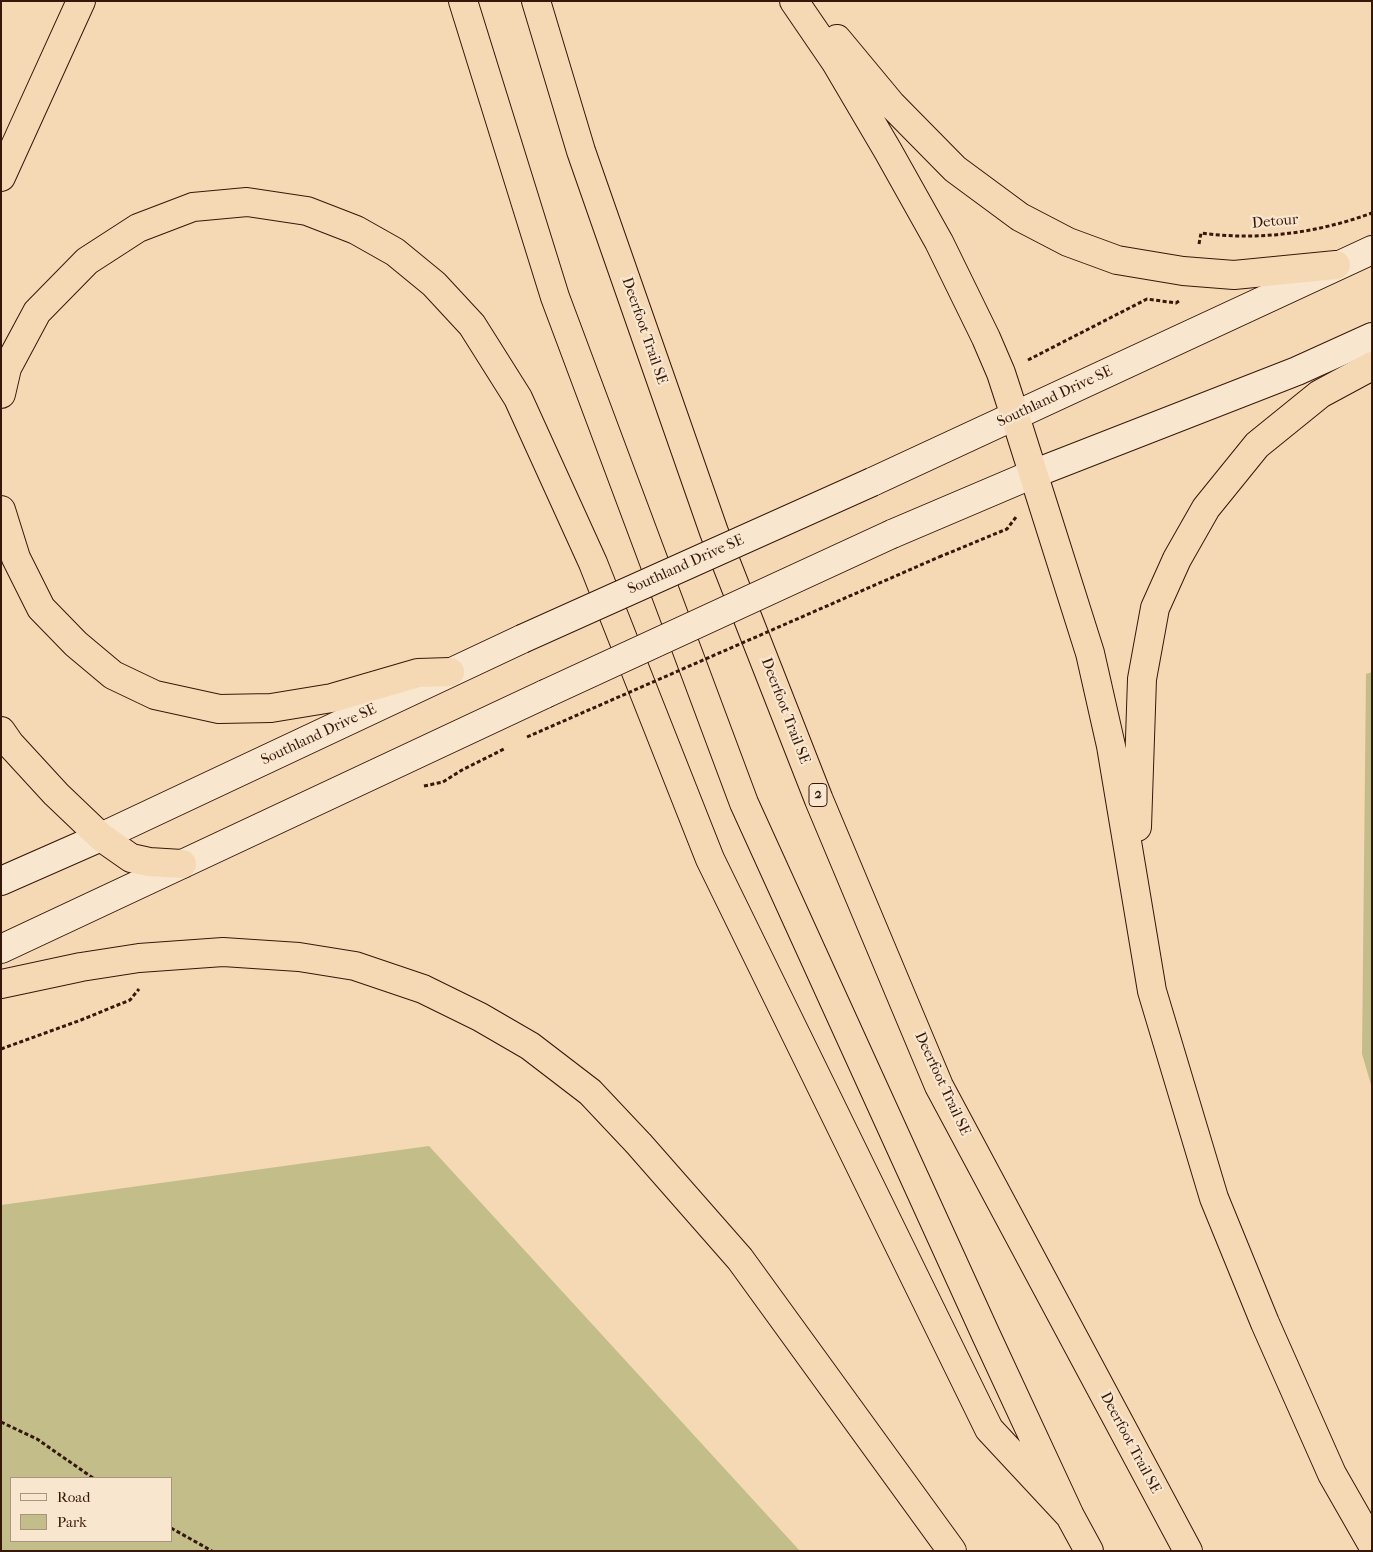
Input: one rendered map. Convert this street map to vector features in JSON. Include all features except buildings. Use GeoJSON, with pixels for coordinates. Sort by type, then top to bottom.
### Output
{"type":"FeatureCollection","features":[{"type":"Feature","properties":{"kind":"highway"},"geometry":{"type":"LineString","coordinates":[[1,176],[81,1]]}},
{"type":"Feature","properties":{"kind":"highway"},"geometry":{"type":"LineString","coordinates":[[463,1],[555,297],[744,803],[990,1344],[1070,1516],[1089,1551]]}},
{"type":"Feature","properties":{"kind":"highway","name":"Deerfoot Trail SE"},"geometry":{"type":"LineString","coordinates":[[536,1],[581,151],[714,532],[820,800],[939,1086],[1188,1551]]}},
{"type":"Feature","properties":{"kind":"highway"},"geometry":{"type":"LineString","coordinates":[[794,1],[835,61],[939,242],[1001,373],[1090,653],[1111,746],[1152,990],[1214,1198],[1265,1323],[1332,1474],[1372,1544]]}},
{"type":"Feature","properties":{"kind":"highway"},"geometry":{"type":"LineString","coordinates":[[807,1],[891,104],[955,169],[1020,217],[1068,242],[1117,260],[1184,271],[1234,275],[1336,265]]}},
{"type":"Feature","properties":{"kind":"highway"},"geometry":{"type":"LineString","coordinates":[[1,394],[7,368],[37,312],[87,261],[138,228],[192,207],[247,202],[307,211],[356,230],[395,252],[434,284],[472,326],[518,398],[593,563],[710,859],[989,1429],[1070,1516]]}},
{"type":"Feature","properties":{"kind":"highway"},"geometry":{"type":"LineString","coordinates":[[1135,888],[1142,679],[1155,608],[1177,559],[1206,508],[1257,445],[1320,394],[1372,366]]}},
{"type":"Feature","properties":{"kind":"highway"},"geometry":{"type":"LineString","coordinates":[[1,510],[16,558],[41,608],[76,644],[113,675],[155,695],[219,709],[270,708],[332,698],[418,673],[450,672]]}},
{"type":"Feature","properties":{"kind":"highway"},"geometry":{"type":"LineString","coordinates":[[1,731],[10,744],[56,794],[101,837],[131,858],[149,862],[182,864]]}},
{"type":"Feature","properties":{"kind":"highway"},"geometry":{"type":"LineString","coordinates":[[1,984],[81,967],[139,958],[223,952],[299,957],[355,966],[423,989],[480,1017],[521,1042],[590,1092],[639,1144],[740,1259],[952,1551]]}},
{"type":"Feature","properties":{"kind":"main road","name":"Southland Drive SE"},"geometry":{"type":"LineString","coordinates":[[1,881],[101,837],[450,672],[872,482],[1336,265],[1372,250]]}},
{"type":"Feature","properties":{"kind":"main road"},"geometry":{"type":"LineString","coordinates":[[1,949],[892,534],[1033,474],[1297,371],[1372,337]]}},
{"type":"Feature","properties":{"kind":"path","name":"Detour"},"geometry":{"type":"LineString","coordinates":[[1199,248],[1201,233],[1228,237],[1272,235],[1312,230],[1346,222],[1372,213]]}},
{"type":"Feature","properties":{"kind":"path"},"geometry":{"type":"LineString","coordinates":[[1022,364],[1147,299],[1176,303],[1183,298]]}},
{"type":"Feature","properties":{"kind":"path"},"geometry":{"type":"LineString","coordinates":[[527,737],[1007,529],[1020,512]]}},
{"type":"Feature","properties":{"kind":"path"},"geometry":{"type":"LineString","coordinates":[[1,1049],[130,1000],[143,984]]}},
{"type":"Feature","properties":{"kind":"path"},"geometry":{"type":"LineString","coordinates":[[1,1422],[37,1440],[92,1477]]}},
{"type":"Feature","properties":{"kind":"path"},"geometry":{"type":"LineString","coordinates":[[172,1529],[212,1551]]}},
{"type":"Feature","properties":{"kind":"green space"},"geometry":{"type":"Polygon","coordinates":[[[1372,672],[1372,1088],[1362,1054],[1366,674],[1372,672]]]}},
{"type":"Feature","properties":{"kind":"green space"},"geometry":{"type":"Polygon","coordinates":[[[429,1146],[800,1551],[1,1551],[1,1205],[429,1146]]]}}]}
